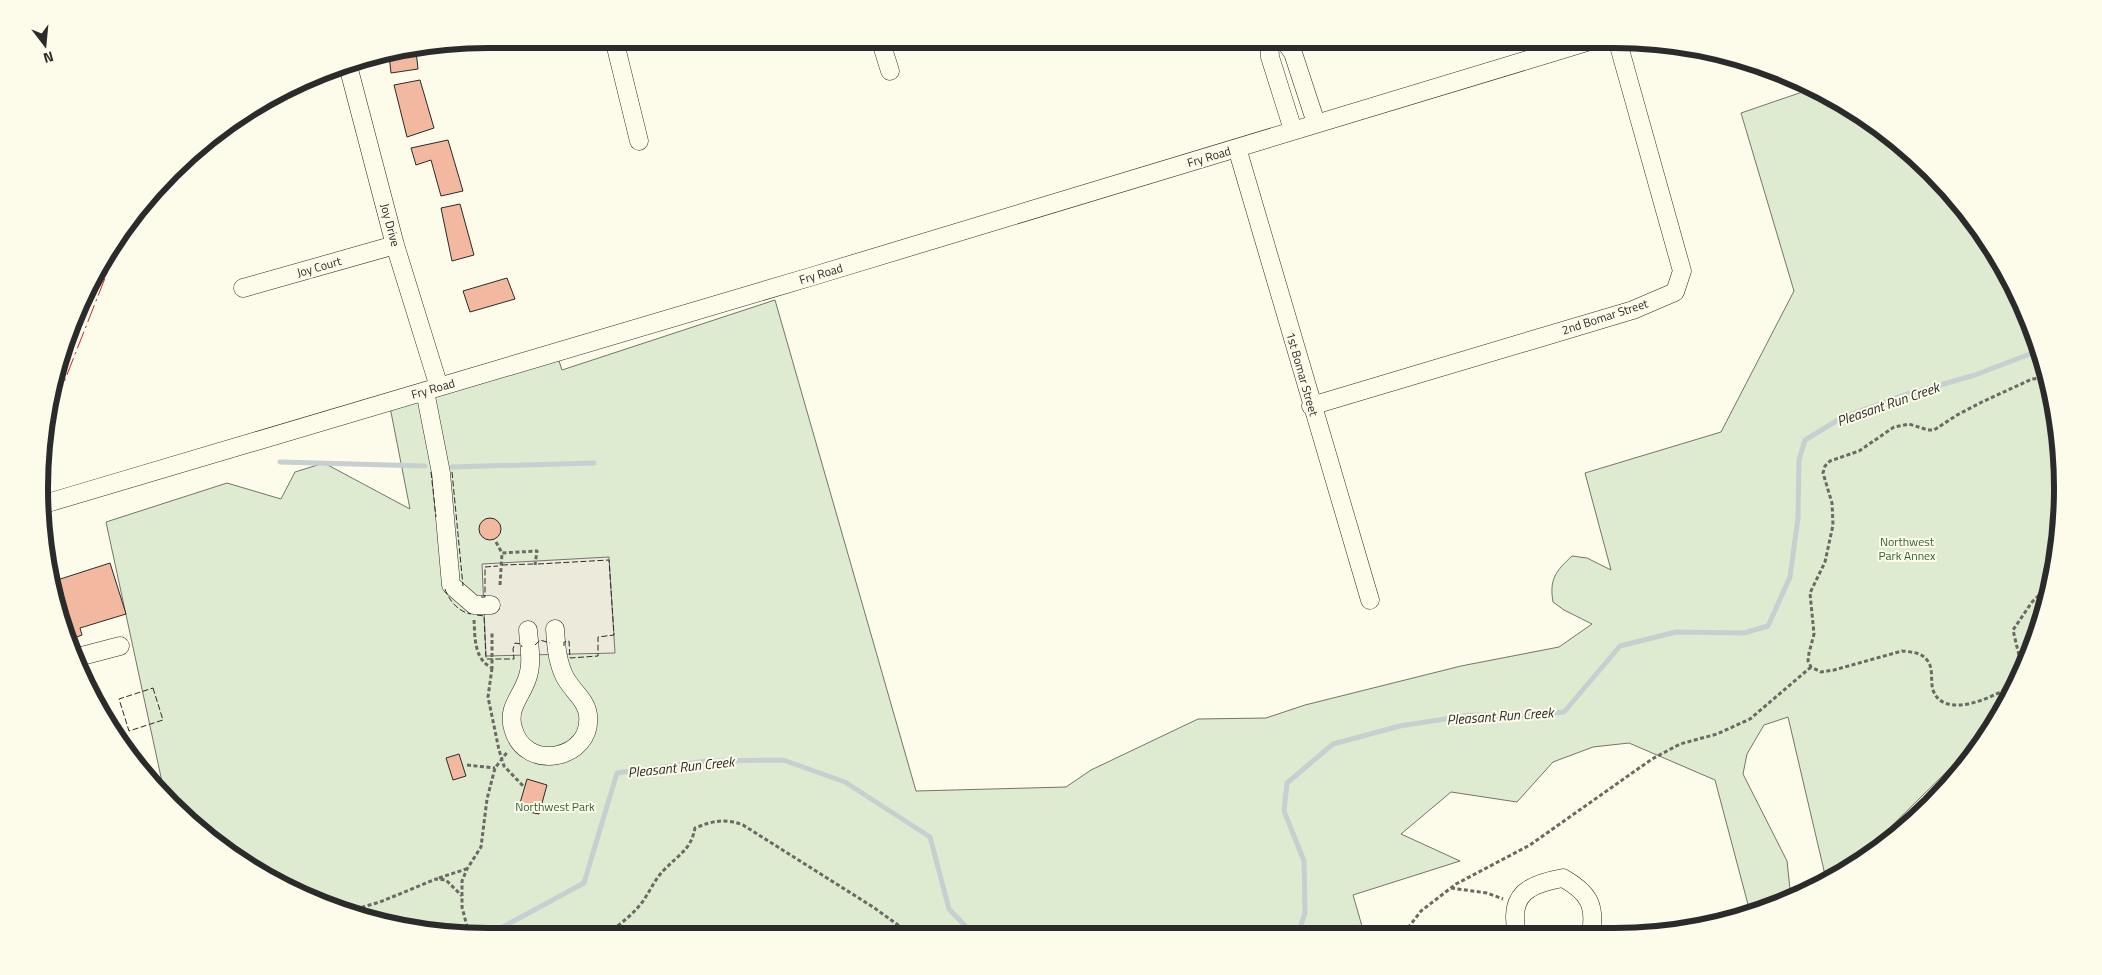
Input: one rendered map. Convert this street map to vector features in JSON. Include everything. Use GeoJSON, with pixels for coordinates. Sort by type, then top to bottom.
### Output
{"type":"FeatureCollection","features":[{"type":"Feature","properties":{"kind":"street"},"geometry":{"type":"LineString","coordinates":[[616,48],[639,141]]}},
{"type":"Feature","properties":{"kind":"street"},"geometry":{"type":"LineString","coordinates":[[883,48],[890,71]]}},
{"type":"Feature","properties":{"kind":"street"},"geometry":{"type":"LineString","coordinates":[[1270,48],[1270,57],[1293,130]]}},
{"type":"Feature","properties":{"kind":"street"},"geometry":{"type":"LineString","coordinates":[[1289,48],[1293,53],[1316,123]]}},
{"type":"Feature","properties":{"kind":"street","name":"Fry Road"},"geometry":{"type":"LineString","coordinates":[[48,503],[1567,48]]}},
{"type":"Feature","properties":{"kind":"street","name":"2nd Bomar Street"},"geometry":{"type":"LineString","coordinates":[[1311,406],[1633,310],[1675,292],[1682,271],[1620,48]]}},
{"type":"Feature","properties":{"kind":"street","name":"Joy Drive"},"geometry":{"type":"LineString","coordinates":[[349,70],[432,389],[451,585],[482,605]]}},
{"type":"Feature","properties":{"kind":"street","name":"1st Bomar Street"},"geometry":{"type":"LineString","coordinates":[[1237,148],[1311,406],[1370,600]]}},
{"type":"Feature","properties":{"kind":"street","name":"Joy Court"},"geometry":{"type":"LineString","coordinates":[[242,288],[395,245]]}},
{"type":"Feature","properties":{"kind":"street"},"geometry":{"type":"LineString","coordinates":[[528,630],[530,668],[527,680],[513,706],[510,718],[513,731],[522,747],[540,757],[558,756],[576,747],[587,732],[588,715],[582,698],[563,674],[557,652],[555,628]]}},
{"type":"Feature","properties":{"kind":"street"},"geometry":{"type":"LineString","coordinates":[[81,656],[120,646]]}},
{"type":"Feature","properties":{"kind":"street"},"geometry":{"type":"LineString","coordinates":[[1516,928],[1514,919],[1516,903],[1530,887],[1563,878],[1576,886],[1588,900],[1594,914],[1592,928]]}},
{"type":"Feature","properties":{"kind":"path"},"geometry":{"type":"LineString","coordinates":[[2005,690],[1983,701],[1959,705],[1948,703],[1938,698],[1934,692],[1930,664],[1926,659],[1913,652],[1902,651],[1821,672],[1811,667],[1808,661],[1808,653],[1814,634],[1810,594],[1825,562],[1834,525],[1832,503],[1823,473],[1825,466],[1830,461],[1859,451],[1894,427],[1909,424],[1934,430],[1982,402],[2032,380],[2041,378]]}},
{"type":"Feature","properties":{"kind":"path"},"geometry":{"type":"LineString","coordinates":[[496,542],[502,553],[500,585]]}},
{"type":"Feature","properties":{"kind":"path"},"geometry":{"type":"LineString","coordinates":[[502,553],[537,551],[535,565]]}},
{"type":"Feature","properties":{"kind":"path"},"geometry":{"type":"LineString","coordinates":[[2020,659],[2013,630],[2032,602],[2042,593]]}},
{"type":"Feature","properties":{"kind":"path"},"geometry":{"type":"LineString","coordinates":[[482,605],[475,646],[485,665],[492,668],[492,633]]}},
{"type":"Feature","properties":{"kind":"path"},"geometry":{"type":"LineString","coordinates":[[1408,928],[1421,911],[1450,888],[1530,845],[1652,759],[1680,744],[1717,734],[1750,719],[1811,667]]}},
{"type":"Feature","properties":{"kind":"path"},"geometry":{"type":"LineString","coordinates":[[467,927],[462,906],[462,881],[467,869],[481,848],[485,829],[487,799],[495,768],[517,738]]}},
{"type":"Feature","properties":{"kind":"path"},"geometry":{"type":"LineString","coordinates":[[467,765],[495,768]]}},
{"type":"Feature","properties":{"kind":"path"},"geometry":{"type":"LineString","coordinates":[[616,928],[640,905],[665,868],[686,849],[693,839],[695,828],[721,820],[743,825],[873,907],[902,928]]}},
{"type":"Feature","properties":{"kind":"path"},"geometry":{"type":"LineString","coordinates":[[356,907],[380,902],[436,879],[467,869]]}},
{"type":"Feature","properties":{"kind":"path"},"geometry":{"type":"LineString","coordinates":[[436,879],[446,880],[462,896]]}},
{"type":"Feature","properties":{"kind":"path"},"geometry":{"type":"LineString","coordinates":[[1450,888],[1487,893],[1516,903]]}},
{"type":"Feature","properties":{"kind":"green space"},"geometry":{"type":"Polygon","coordinates":[[[1805,91],[1834,106],[1882,138],[1926,176],[1945,197],[1964,220],[1996,268],[2021,319],[2040,374],[2051,430],[2054,459],[2054,516],[2046,573],[2031,629],[2009,682],[1996,708],[1965,754],[1877,841],[1825,874],[1788,717],[1764,725],[1747,754],[1743,774],[1787,861],[1790,891],[1783,894],[1749,906],[1715,780],[1629,743],[1593,747],[1553,762],[1517,802],[1451,792],[1401,834],[1460,861],[1353,895],[1363,928],[488,928],[430,924],[374,913],[346,904],[319,894],[267,869],[220,837],[176,799],[163,784],[106,522],[227,483],[281,499],[295,472],[324,463],[410,509],[389,402],[556,352],[562,370],[775,300],[916,791],[1066,787],[1091,770],[1198,719],[1266,718],[1305,705],[1461,666],[1559,647],[1592,624],[1564,610],[1553,602],[1552,587],[1558,571],[1572,556],[1587,558],[1611,570],[1585,473],[1721,432],[1794,291],[1741,113],[1805,91]]]}},
{"type":"Feature","properties":{"kind":"shaded area"},"geometry":{"type":"Polygon","coordinates":[[[609,557],[615,653],[486,656],[482,564],[609,557]]]}},
{"type":"Feature","properties":{"kind":"building"},"geometry":{"type":"Polygon","coordinates":[[[416,53],[418,69],[391,73],[389,59],[416,53]]]}},
{"type":"Feature","properties":{"kind":"building"},"geometry":{"type":"Polygon","coordinates":[[[420,80],[434,128],[407,137],[394,85],[420,80]]]}},
{"type":"Feature","properties":{"kind":"building"},"geometry":{"type":"Polygon","coordinates":[[[448,140],[463,191],[441,196],[431,160],[416,165],[411,148],[448,140]]]}},
{"type":"Feature","properties":{"kind":"building"},"geometry":{"type":"Polygon","coordinates":[[[460,204],[474,255],[452,261],[441,208],[460,204]]]}},
{"type":"Feature","properties":{"kind":"building"},"geometry":{"type":"Polygon","coordinates":[[[507,278],[515,299],[470,312],[463,291],[507,278]]]}},
{"type":"Feature","properties":{"kind":"building"},"geometry":{"type":"Polygon","coordinates":[[[490,518],[498,521],[501,529],[498,537],[490,540],[482,537],[479,529],[482,521],[490,518]]]}},
{"type":"Feature","properties":{"kind":"building"},"geometry":{"type":"Polygon","coordinates":[[[110,563],[126,614],[80,628],[82,635],[74,638],[62,601],[57,580],[110,563]]]}},
{"type":"Feature","properties":{"kind":"building"},"geometry":{"type":"Polygon","coordinates":[[[459,754],[466,776],[453,780],[446,758],[459,754]]]}},
{"type":"Feature","properties":{"kind":"building"},"geometry":{"type":"Polygon","coordinates":[[[527,779],[547,785],[539,814],[518,810],[527,779]]]}},
{"type":"Feature","properties":{"kind":"waterway","name":"Pleasant Run Creek"},"geometry":{"type":"LineString","coordinates":[[1300,928],[1305,913],[1304,861],[1284,811],[1287,783],[1333,744],[1400,726],[1470,715],[1529,716],[1564,712],[1620,646],[1676,632],[1744,633],[1768,626],[1790,577],[1798,518],[1799,460],[1805,440],[1843,417],[1901,396],[1975,375],[2033,353]]}},
{"type":"Feature","properties":{"kind":"waterway"},"geometry":{"type":"LineString","coordinates":[[280,462],[425,466]]}},
{"type":"Feature","properties":{"kind":"waterway"},"geometry":{"type":"LineString","coordinates":[[452,467],[594,463]]}},
{"type":"Feature","properties":{"kind":"waterway","name":"Pleasant Run Creek"},"geometry":{"type":"LineString","coordinates":[[501,928],[584,883],[617,773],[707,761],[783,760],[845,782],[930,837],[949,909],[967,928]]}},
{"type":"Feature","properties":{"kind":"fence"},"geometry":{"type":"LineString","coordinates":[[431,472],[436,517]]}},
{"type":"Feature","properties":{"kind":"fence"},"geometry":{"type":"LineString","coordinates":[[452,472],[463,586]]}},
{"type":"Feature","properties":{"kind":"fence"},"geometry":{"type":"LineString","coordinates":[[538,564],[609,560],[614,635],[598,637],[598,656],[570,658],[569,641],[564,642],[564,646]]}},
{"type":"Feature","properties":{"kind":"fence"},"geometry":{"type":"LineString","coordinates":[[502,565],[533,564]]}},
{"type":"Feature","properties":{"kind":"fence"},"geometry":{"type":"LineString","coordinates":[[481,597],[485,597],[485,567],[498,566]]}},
{"type":"Feature","properties":{"kind":"fence"},"geometry":{"type":"LineString","coordinates":[[445,589],[455,605],[462,611],[471,614]]}},
{"type":"Feature","properties":{"kind":"fence"},"geometry":{"type":"LineString","coordinates":[[477,615],[484,616],[486,659],[514,659],[513,649],[515,643],[521,644],[522,647]]}},
{"type":"Feature","properties":{"kind":"fence"},"geometry":{"type":"LineString","coordinates":[[535,645],[540,640],[550,643]]}},
{"type":"Feature","properties":{"kind":"fence"},"geometry":{"type":"LineString","coordinates":[[153,688],[163,720],[129,731],[119,699],[153,688]]}},
{"type":"Feature","properties":{"kind":"power"},"geometry":{"type":"LineString","coordinates":[[56,403],[114,255]]}},
{"type":"Feature","properties":{"kind":"park label","name":"Northwest Park Annex"},"geometry":{"type":"Point","coordinates":[1907,549]}},
{"type":"Feature","properties":{"kind":"park label","name":"Northwest Park"},"geometry":{"type":"Point","coordinates":[555,807]}}]}
